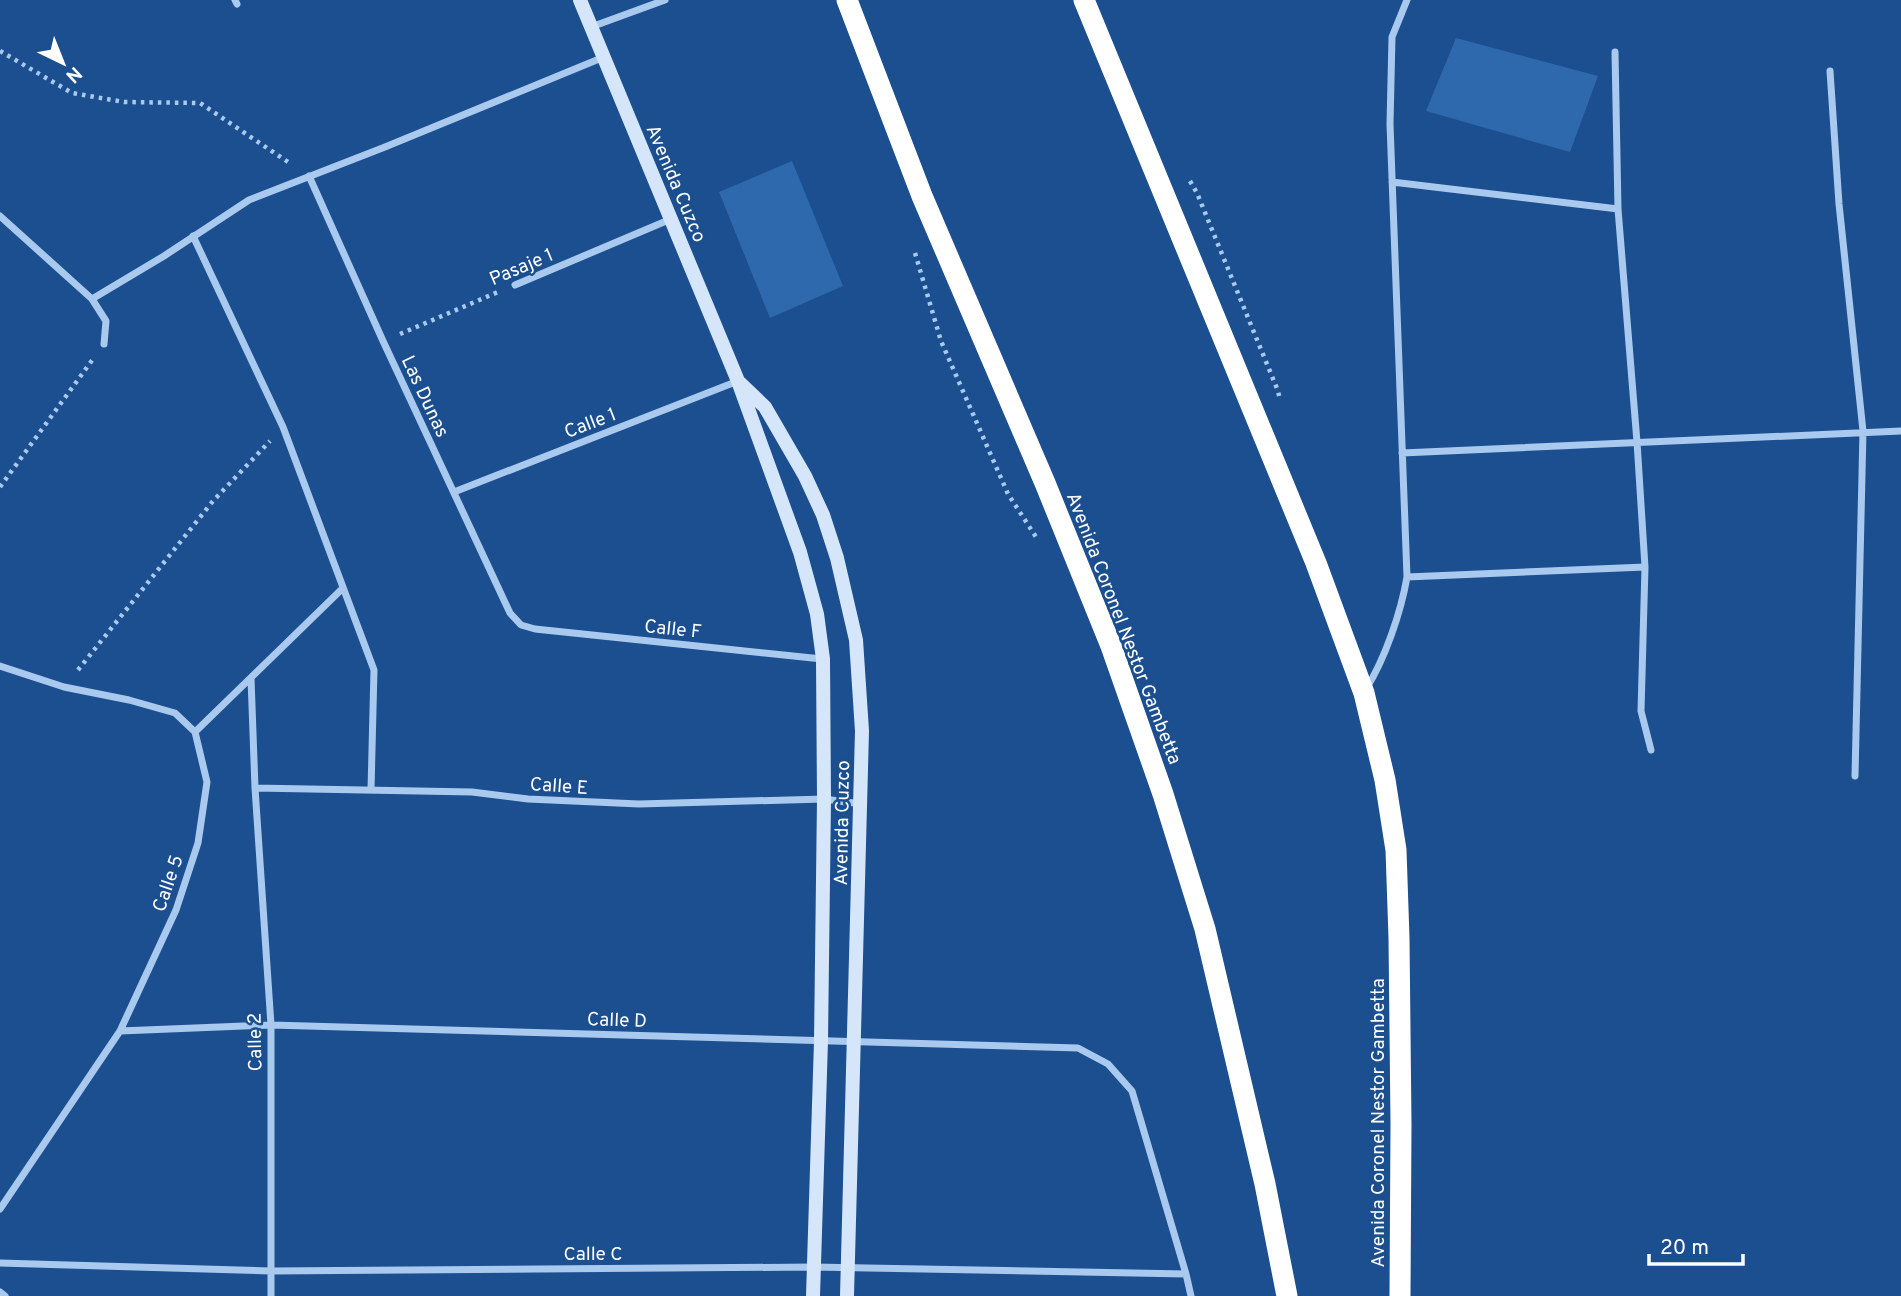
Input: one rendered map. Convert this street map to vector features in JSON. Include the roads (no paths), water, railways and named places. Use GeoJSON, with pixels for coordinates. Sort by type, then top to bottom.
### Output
{"type":"FeatureCollection","features":[{"type":"Feature","properties":{"kind":"highway","name":"Avenida Coronel Nestor Gambetta"},"geometry":{"type":"LineString","coordinates":[[847,0],[922,196],[1045,483],[1106,634],[1163,794],[1205,929],[1265,1184],[1287,1296]]}},
{"type":"Feature","properties":{"kind":"highway","name":"Avenida Coronel Nestor Gambetta"},"geometry":{"type":"LineString","coordinates":[[1084,0],[1316,563],[1364,693],[1385,780],[1396,850],[1401,1124],[1400,1296]]}},
{"type":"Feature","properties":{"kind":"street","name":"Avenida Cuzco"},"geometry":{"type":"LineString","coordinates":[[580,0],[738,382],[810,583],[817,614],[823,659],[824,799],[821,1041],[813,1296]]}},
{"type":"Feature","properties":{"kind":"street"},"geometry":{"type":"LineString","coordinates":[[592,27],[665,0]]}},
{"type":"Feature","properties":{"kind":"street"},"geometry":{"type":"LineString","coordinates":[[1364,693],[1375,676],[1403,601],[1408,577],[1390,124],[1392,37],[1407,0]]}},
{"type":"Feature","properties":{"kind":"street"},"geometry":{"type":"LineString","coordinates":[[1615,52],[1618,209],[1645,567],[1641,711],[1651,750]]}},
{"type":"Feature","properties":{"kind":"street"},"geometry":{"type":"LineString","coordinates":[[92,299],[248,200],[604,57]]}},
{"type":"Feature","properties":{"kind":"street"},"geometry":{"type":"LineString","coordinates":[[1829,71],[1839,204],[1863,431],[1855,776]]}},
{"type":"Feature","properties":{"kind":"street","name":"Las Dunas"},"geometry":{"type":"LineString","coordinates":[[309,176],[510,613],[521,625]]}},
{"type":"Feature","properties":{"kind":"street"},"geometry":{"type":"LineString","coordinates":[[1392,182],[1618,209]]}},
{"type":"Feature","properties":{"kind":"street"},"geometry":{"type":"LineString","coordinates":[[0,216],[92,299],[106,321],[104,344]]}},
{"type":"Feature","properties":{"kind":"street","name":"Pasaje 1"},"geometry":{"type":"LineString","coordinates":[[515,285],[671,219]]}},
{"type":"Feature","properties":{"kind":"street"},"geometry":{"type":"LineString","coordinates":[[193,236],[282,427],[374,670],[371,790]]}},
{"type":"Feature","properties":{"kind":"street","name":"Avenida Cuzco"},"geometry":{"type":"LineString","coordinates":[[738,382],[765,407],[805,476],[822,515],[837,558],[850,612],[859,670],[861,804],[847,1296]]}},
{"type":"Feature","properties":{"kind":"street","name":"Calle 1"},"geometry":{"type":"LineString","coordinates":[[454,492],[738,382]]}},
{"type":"Feature","properties":{"kind":"street"},"geometry":{"type":"LineString","coordinates":[[1402,453],[1901,431]]}},
{"type":"Feature","properties":{"kind":"street"},"geometry":{"type":"LineString","coordinates":[[1408,577],[1645,567]]}},
{"type":"Feature","properties":{"kind":"street"},"geometry":{"type":"LineString","coordinates":[[0,666],[65,687],[175,713],[195,732],[343,588]]}},
{"type":"Feature","properties":{"kind":"street","name":"Calle F"},"geometry":{"type":"LineString","coordinates":[[521,625],[535,629],[823,659]]}},
{"type":"Feature","properties":{"kind":"street","name":"Calle 2"},"geometry":{"type":"LineString","coordinates":[[251,678],[255,788],[271,1025],[271,1296]]}},
{"type":"Feature","properties":{"kind":"street","name":"Calle 5"},"geometry":{"type":"LineString","coordinates":[[0,1209],[120,1031],[176,910],[198,843],[207,782],[195,732]]}},
{"type":"Feature","properties":{"kind":"street","name":"Calle E"},"geometry":{"type":"LineString","coordinates":[[255,788],[472,792],[528,799],[639,804],[824,799],[861,804]]}},
{"type":"Feature","properties":{"kind":"street","name":"Calle D"},"geometry":{"type":"LineString","coordinates":[[120,1031],[271,1025],[1078,1048],[1108,1064],[1132,1091],[1186,1274]]}},
{"type":"Feature","properties":{"kind":"street","name":"Calle C"},"geometry":{"type":"LineString","coordinates":[[0,1263],[271,1271],[846,1267],[1186,1274]]}},
{"type":"Feature","properties":{"kind":"street"},"geometry":{"type":"LineString","coordinates":[[1186,1274],[1191,1296]]}},
{"type":"Feature","properties":{"kind":"street"},"geometry":{"type":"LineString","coordinates":[[0,1292],[5,1296]]}}]}
